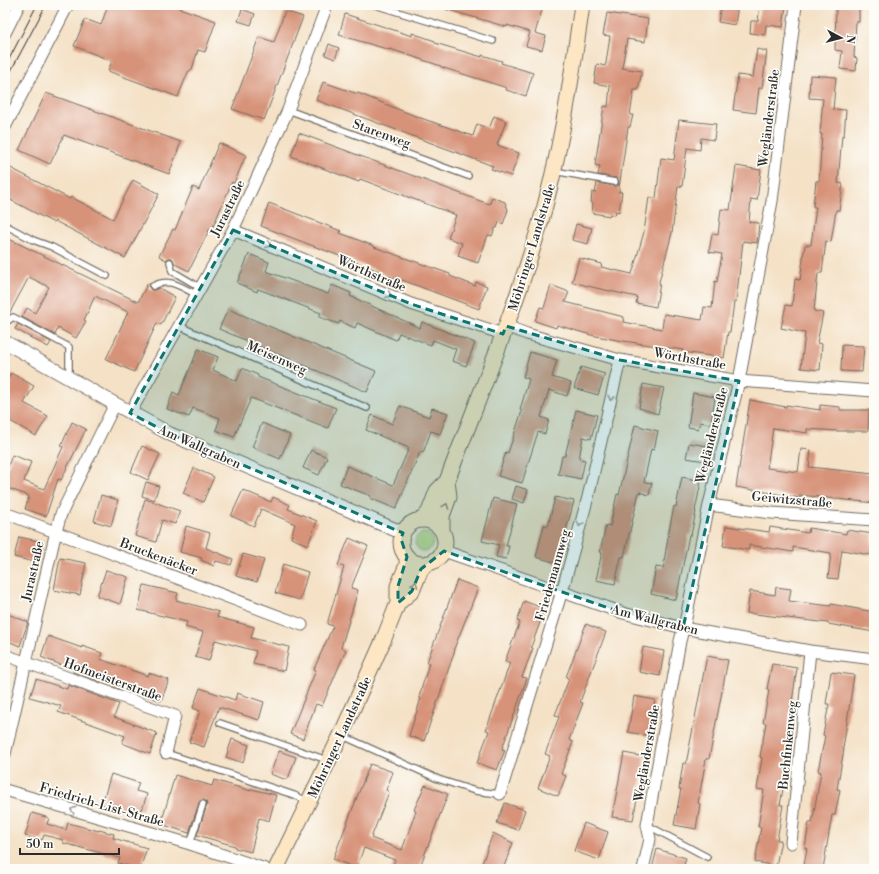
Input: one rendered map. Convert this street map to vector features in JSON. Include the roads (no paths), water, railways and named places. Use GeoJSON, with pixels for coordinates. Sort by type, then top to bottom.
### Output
{"type":"FeatureCollection","features":[{"type":"Feature","properties":{"kind":"main road","name":"Möhringer Landstraße"},"geometry":{"type":"LineString","coordinates":[[276,869],[341,735],[398,603],[398,586],[407,565],[407,557],[402,545],[403,533],[409,525],[422,520],[429,512],[437,491],[447,481],[521,286],[538,233],[553,171],[568,98],[582,5]]}},
{"type":"Feature","properties":{"kind":"main road","name":"Möhringer Landstraße"},"geometry":{"type":"LineString","coordinates":[[398,603],[412,591],[421,569],[428,563],[435,561],[444,551],[446,544],[442,530],[442,516],[449,497],[447,481]]}},
{"type":"Feature","properties":{"kind":"main road"},"geometry":{"type":"LineString","coordinates":[[422,520],[432,521],[442,530]]}},
{"type":"Feature","properties":{"kind":"main road"},"geometry":{"type":"LineString","coordinates":[[407,557],[417,563],[428,563]]}},
{"type":"Feature","properties":{"kind":"street"},"geometry":{"type":"LineString","coordinates":[[5,33],[19,5]]}},
{"type":"Feature","properties":{"kind":"street"},"geometry":{"type":"LineString","coordinates":[[5,127],[68,5]]}},
{"type":"Feature","properties":{"kind":"street","name":"Jurastraße"},"geometry":{"type":"LineString","coordinates":[[130,413],[233,230],[288,110],[327,5]]}},
{"type":"Feature","properties":{"kind":"street","name":"Wegländerstraße"},"geometry":{"type":"LineString","coordinates":[[642,869],[650,839],[647,825],[683,628],[709,505],[739,381],[772,201],[796,5]]}},
{"type":"Feature","properties":{"kind":"street","name":"Wörthstraße"},"geometry":{"type":"LineString","coordinates":[[233,230],[412,304],[620,360],[739,381],[874,391]]}},
{"type":"Feature","properties":{"kind":"street","name":"Am Wallgraben"},"geometry":{"type":"LineString","coordinates":[[5,342],[170,434],[403,533]]}},
{"type":"Feature","properties":{"kind":"street","name":"Friedemannweg"},"geometry":{"type":"LineString","coordinates":[[500,794],[562,592],[588,497],[620,360]]}},
{"type":"Feature","properties":{"kind":"street","name":"Jurastraße"},"geometry":{"type":"LineString","coordinates":[[5,754],[61,514],[114,404]]}},
{"type":"Feature","properties":{"kind":"street","name":"Geiwitzstraße"},"geometry":{"type":"LineString","coordinates":[[709,505],[772,512],[874,520]]}},
{"type":"Feature","properties":{"kind":"street","name":"Bruckenäcker"},"geometry":{"type":"LineString","coordinates":[[5,513],[56,531],[302,626]]}},
{"type":"Feature","properties":{"kind":"street","name":"Am Wallgraben"},"geometry":{"type":"LineString","coordinates":[[444,551],[624,613],[683,628],[810,651],[874,659]]}},
{"type":"Feature","properties":{"kind":"street","name":"Buchfinkenweg"},"geometry":{"type":"LineString","coordinates":[[791,843],[810,651]]}},
{"type":"Feature","properties":{"kind":"street","name":"Hofmeisterstraße"},"geometry":{"type":"LineString","coordinates":[[5,655],[175,716],[166,753]]}},
{"type":"Feature","properties":{"kind":"street","name":"Friedrich-List-Straße"},"geometry":{"type":"LineString","coordinates":[[5,790],[190,844],[265,869]]}},
{"type":"Feature","properties":{"kind":"lane"},"geometry":{"type":"LineString","coordinates":[[375,5],[493,41]]}},
{"type":"Feature","properties":{"kind":"lane","name":"Starenweg"},"geometry":{"type":"LineString","coordinates":[[288,110],[468,176]]}},
{"type":"Feature","properties":{"kind":"lane"},"geometry":{"type":"LineString","coordinates":[[553,171],[615,182]]}},
{"type":"Feature","properties":{"kind":"lane"},"geometry":{"type":"LineString","coordinates":[[5,225],[33,240],[52,247],[106,276]]}},
{"type":"Feature","properties":{"kind":"lane"},"geometry":{"type":"LineString","coordinates":[[170,262],[172,271],[199,291]]}},
{"type":"Feature","properties":{"kind":"lane"},"geometry":{"type":"LineString","coordinates":[[153,286],[161,282],[170,282],[199,291]]}},
{"type":"Feature","properties":{"kind":"lane"},"geometry":{"type":"LineString","coordinates":[[5,323],[13,318],[69,347],[69,378]]}},
{"type":"Feature","properties":{"kind":"lane","name":"Meisenweg"},"geometry":{"type":"LineString","coordinates":[[179,326],[366,408]]}},
{"type":"Feature","properties":{"kind":"lane"},"geometry":{"type":"LineString","coordinates":[[220,723],[329,761]]}},
{"type":"Feature","properties":{"kind":"lane"},"geometry":{"type":"LineString","coordinates":[[341,735],[438,779],[475,791],[500,794]]}},
{"type":"Feature","properties":{"kind":"lane"},"geometry":{"type":"LineString","coordinates":[[166,753],[294,795],[309,802]]}},
{"type":"Feature","properties":{"kind":"lane"},"geometry":{"type":"LineString","coordinates":[[190,844],[202,804]]}},
{"type":"Feature","properties":{"kind":"lane"},"geometry":{"type":"LineString","coordinates":[[647,825],[707,857]]}},
{"type":"Feature","properties":{"kind":"tram line"},"geometry":{"type":"LineString","coordinates":[[5,67],[37,5]]}},
{"type":"Feature","properties":{"kind":"tram line"},"geometry":{"type":"LineString","coordinates":[[5,82],[46,5]]}}]}
